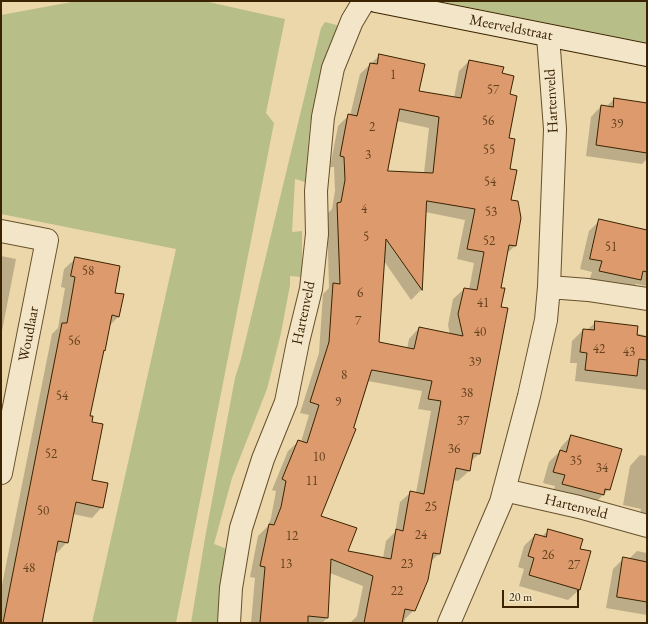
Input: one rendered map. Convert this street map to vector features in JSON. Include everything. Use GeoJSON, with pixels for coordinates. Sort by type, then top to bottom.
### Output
{"type":"FeatureCollection","features":[{"type":"Feature","properties":{"kind":"street","name":"Hartenveld"},"geometry":{"type":"LineString","coordinates":[[229,623],[231,588],[241,528],[263,459],[286,402],[298,342],[311,289],[316,234],[316,191],[323,116],[333,68],[352,21],[364,1]]}},
{"type":"Feature","properties":{"kind":"street","name":"Meerveldstraat"},"geometry":{"type":"LineString","coordinates":[[376,1],[647,55]]}},
{"type":"Feature","properties":{"kind":"street","name":"Hartenveld"},"geometry":{"type":"LineString","coordinates":[[449,623],[498,509],[532,381],[546,320],[549,286],[555,129],[548,36]]}},
{"type":"Feature","properties":{"kind":"street","name":"Woudlaar"},"geometry":{"type":"LineString","coordinates":[[1,231],[47,240],[1,473]]}},
{"type":"Feature","properties":{"kind":"street"},"geometry":{"type":"LineString","coordinates":[[549,286],[647,299]]}},
{"type":"Feature","properties":{"kind":"street","name":"Hartenveld"},"geometry":{"type":"LineString","coordinates":[[504,490],[579,507],[647,526]]}},
{"type":"Feature","properties":{"kind":"green space"},"geometry":{"type":"Polygon","coordinates":[[[77,1],[204,1],[285,19],[266,113],[274,123],[176,623],[92,623],[176,249],[1,214],[1,15],[77,1]]]}},
{"type":"Feature","properties":{"kind":"green space"},"geometry":{"type":"Polygon","coordinates":[[[438,1],[647,1],[647,43],[438,1]]]}},
{"type":"Feature","properties":{"kind":"green space"},"geometry":{"type":"Polygon","coordinates":[[[325,22],[340,26],[310,124],[305,182],[295,179],[292,232],[302,231],[302,277],[290,276],[290,285],[281,333],[267,389],[232,478],[214,544],[227,549],[217,623],[191,623],[205,538],[235,378],[241,359],[321,28],[325,22]]]}},
{"type":"Feature","properties":{"kind":"building"},"geometry":{"type":"Polygon","coordinates":[[[379,54],[425,64],[419,91],[461,98],[469,60],[504,67],[502,73],[514,76],[510,94],[517,96],[509,138],[515,139],[510,169],[517,170],[511,200],[518,201],[521,218],[516,246],[509,245],[501,288],[505,288],[501,307],[508,308],[480,454],[473,453],[470,471],[456,468],[440,554],[433,553],[428,580],[415,611],[405,609],[402,623],[364,623],[373,576],[331,559],[328,618],[308,616],[308,623],[260,623],[265,567],[260,566],[269,524],[274,525],[281,507],[286,481],[282,479],[298,440],[307,443],[319,405],[310,402],[329,342],[333,283],[340,284],[337,203],[341,202],[345,180],[344,157],[340,156],[348,114],[357,116],[370,63],[377,64],[379,54]],[[400,109],[388,171],[433,173],[439,117],[400,109]],[[427,201],[422,290],[386,239],[379,342],[414,349],[419,327],[463,336],[458,314],[464,288],[477,290],[484,252],[467,249],[475,209],[427,201]],[[372,370],[354,428],[356,429],[321,516],[357,528],[348,551],[391,559],[396,529],[403,531],[410,491],[424,494],[441,401],[428,399],[432,381],[372,370]]]}},
{"type":"Feature","properties":{"kind":"building"},"geometry":{"type":"Polygon","coordinates":[[[614,98],[647,103],[647,153],[596,145],[601,105],[613,107],[614,98]]]}},
{"type":"Feature","properties":{"kind":"building"},"geometry":{"type":"Polygon","coordinates":[[[599,219],[647,230],[647,272],[643,271],[641,280],[599,271],[602,261],[590,259],[599,219]]]}},
{"type":"Feature","properties":{"kind":"building"},"geometry":{"type":"Polygon","coordinates":[[[75,257],[120,266],[115,293],[124,294],[119,317],[112,315],[90,416],[93,416],[92,422],[103,424],[92,480],[108,483],[103,508],[76,502],[68,543],[58,541],[42,623],[3,623],[62,323],[67,323],[75,277],[71,276],[75,257]]]}},
{"type":"Feature","properties":{"kind":"building"},"geometry":{"type":"Polygon","coordinates":[[[595,321],[638,326],[637,335],[647,337],[647,360],[639,359],[637,376],[585,370],[587,353],[580,352],[583,329],[594,330],[595,321]]]}},
{"type":"Feature","properties":{"kind":"building"},"geometry":{"type":"Polygon","coordinates":[[[571,435],[622,449],[610,490],[605,489],[604,495],[562,484],[565,475],[553,472],[560,450],[566,452],[571,435]]]}},
{"type":"Feature","properties":{"kind":"building"},"geometry":{"type":"Polygon","coordinates":[[[548,529],[583,539],[580,549],[591,551],[580,590],[529,575],[534,558],[528,556],[535,534],[546,537],[548,529]]]}},
{"type":"Feature","properties":{"kind":"building"},"geometry":{"type":"Polygon","coordinates":[[[623,557],[647,562],[647,602],[617,597],[623,557]]]}}]}
